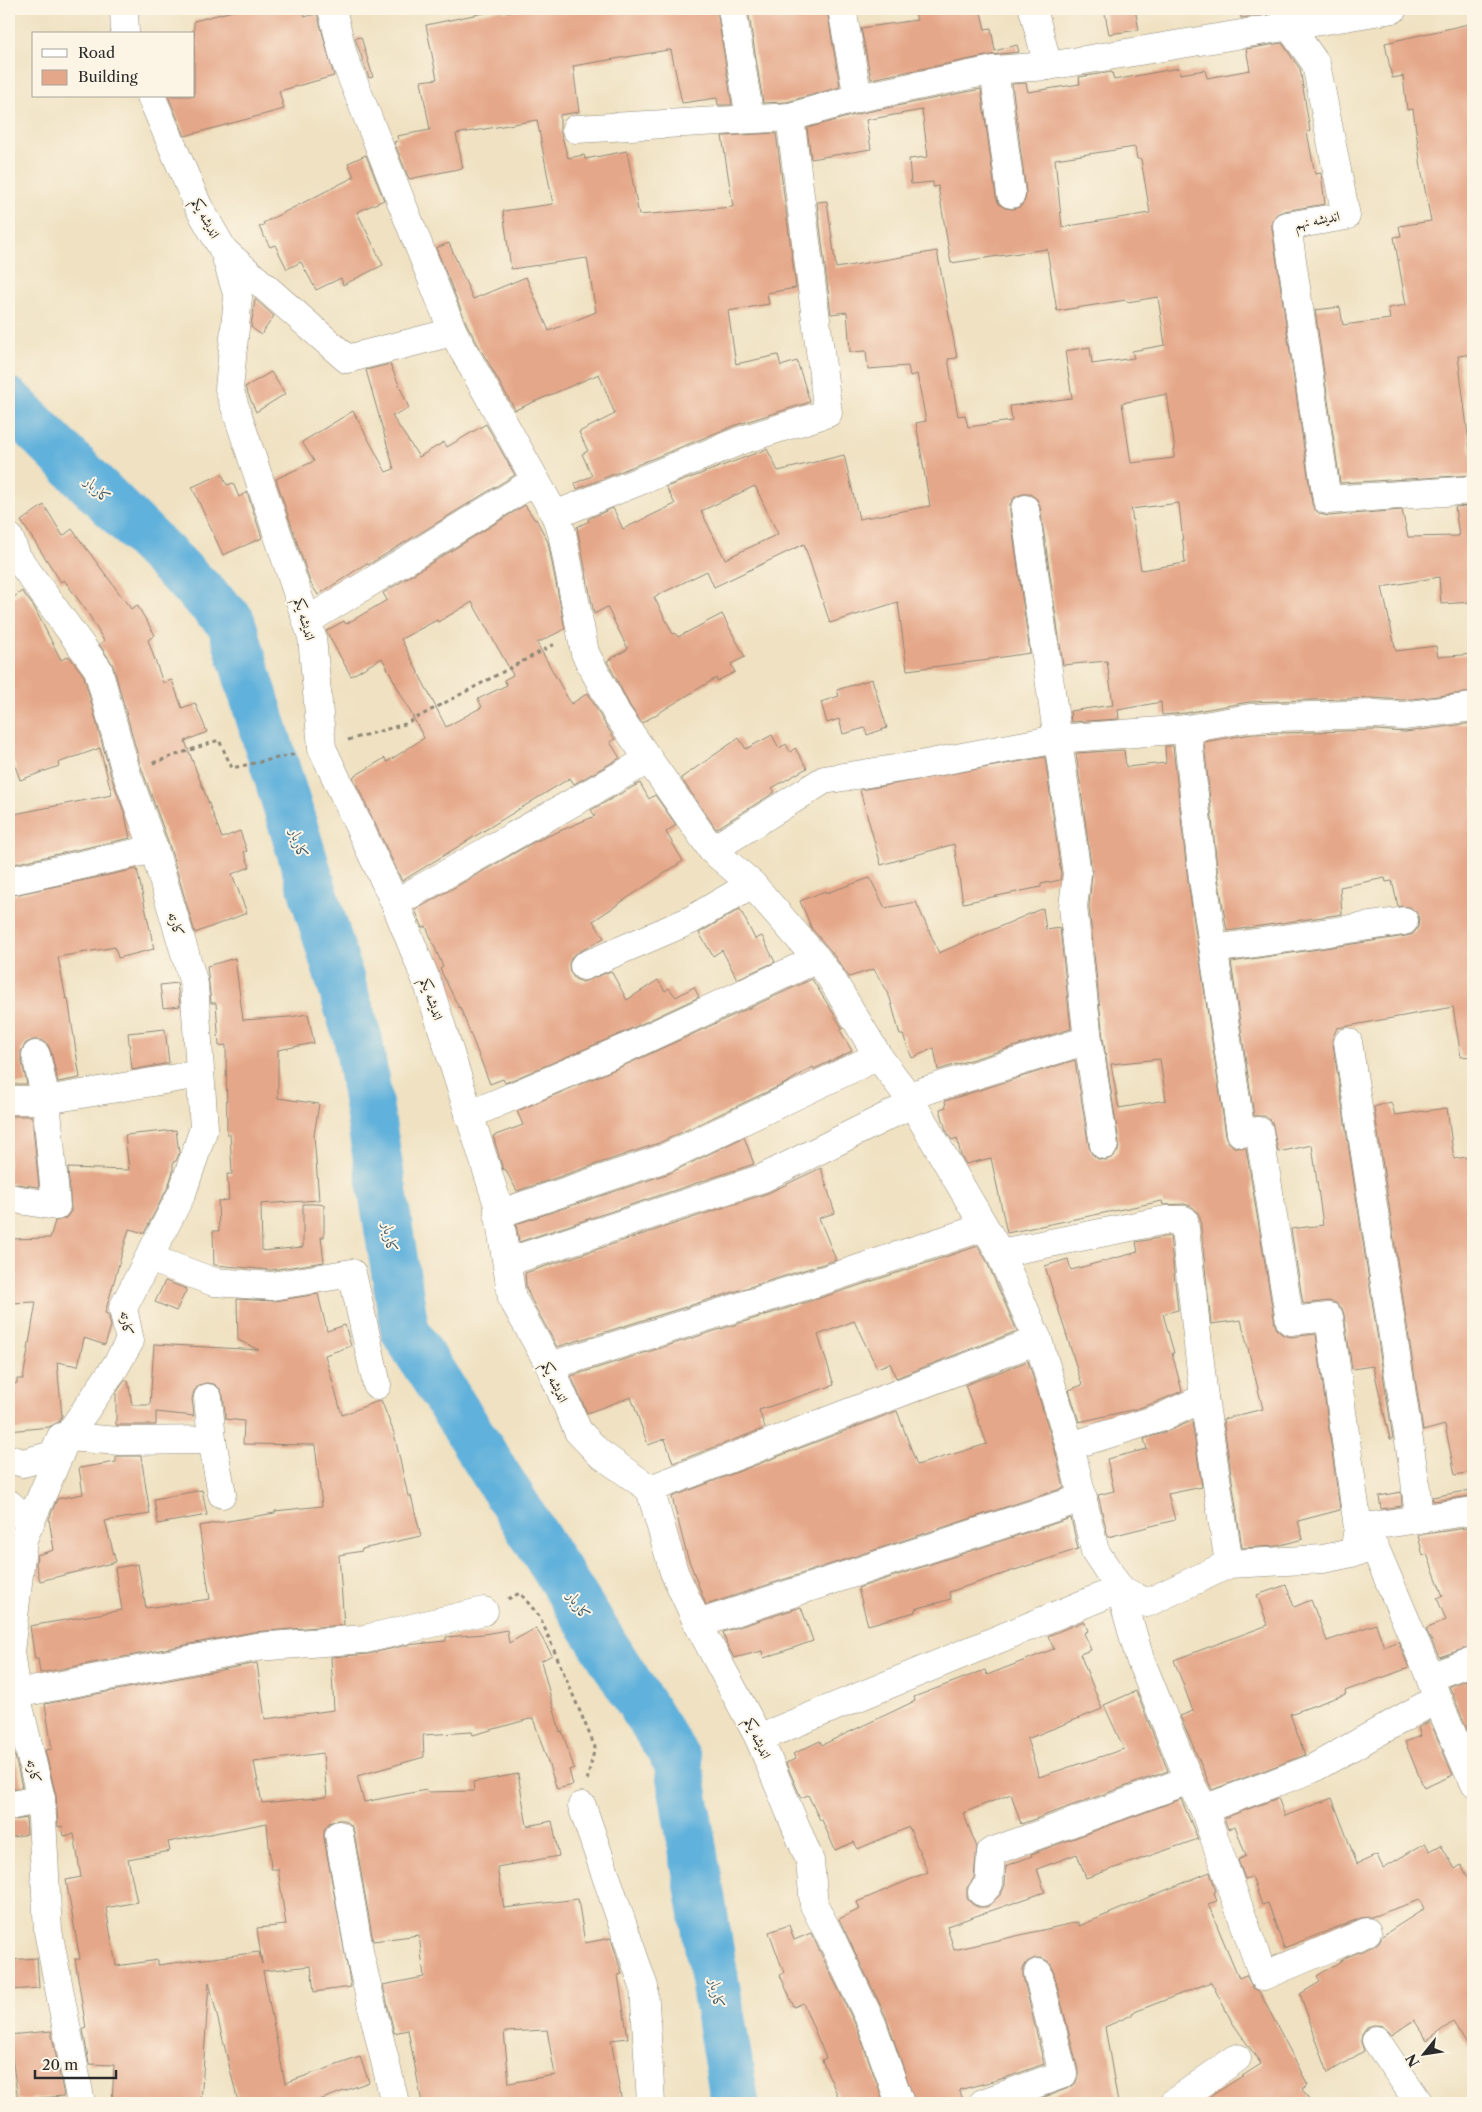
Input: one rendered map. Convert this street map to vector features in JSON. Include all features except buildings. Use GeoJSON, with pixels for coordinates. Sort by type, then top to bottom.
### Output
{"type":"FeatureCollection","features":[{"type":"Feature","properties":{"kind":"street"},"geometry":{"type":"LineString","coordinates":[[124,9],[125,32]]}},
{"type":"Feature","properties":{"kind":"street"},"geometry":{"type":"LineString","coordinates":[[332,9],[344,58],[453,332],[555,515],[562,533],[585,653],[617,714],[712,850],[752,884],[817,959],[831,978],[878,1056],[910,1100],[1000,1253],[1038,1340],[1070,1446],[1095,1551],[1120,1589],[1140,1659],[1204,1809],[1263,1976],[1367,1932]]}},
{"type":"Feature","properties":{"kind":"street"},"geometry":{"type":"LineString","coordinates":[[732,9],[750,118]]}},
{"type":"Feature","properties":{"kind":"street"},"geometry":{"type":"LineString","coordinates":[[842,9],[858,98]]}},
{"type":"Feature","properties":{"kind":"street"},"geometry":{"type":"LineString","coordinates":[[1033,9],[1048,66]]}},
{"type":"Feature","properties":{"kind":"street"},"geometry":{"type":"LineString","coordinates":[[576,129],[790,117],[858,98],[994,70],[1048,66],[1287,18],[1393,9]]}},
{"type":"Feature","properties":{"kind":"street","name":"اندیشه نهم"},"geometry":{"type":"LineString","coordinates":[[1287,18],[1316,64],[1346,216],[1287,226],[1327,500],[1473,490]]}},
{"type":"Feature","properties":{"kind":"street"},"geometry":{"type":"LineString","coordinates":[[994,70],[1011,194]]}},
{"type":"Feature","properties":{"kind":"street","name":"اندیشه یکم"},"geometry":{"type":"LineString","coordinates":[[152,98],[198,206],[224,251],[238,297],[229,389],[312,637],[322,748],[395,903],[429,987],[497,1202],[512,1298],[550,1366],[578,1431],[599,1453],[650,1489],[674,1572],[698,1624],[759,1738],[810,1862],[814,1905],[872,2024],[900,2103]]}},
{"type":"Feature","properties":{"kind":"street"},"geometry":{"type":"LineString","coordinates":[[555,515],[742,440],[828,413],[790,117]]}},
{"type":"Feature","properties":{"kind":"street"},"geometry":{"type":"LineString","coordinates":[[224,251],[347,358],[453,332]]}},
{"type":"Feature","properties":{"kind":"street"},"geometry":{"type":"LineString","coordinates":[[307,621],[535,481]]}},
{"type":"Feature","properties":{"kind":"street"},"geometry":{"type":"LineString","coordinates":[[1025,509],[1077,874],[1073,906],[1088,1040],[1104,1145]]}},
{"type":"Feature","properties":{"kind":"street","name":"کارته"},"geometry":{"type":"LineString","coordinates":[[11,552],[98,669],[126,772],[154,849],[194,984],[204,1128],[182,1193],[122,1308],[130,1341],[115,1367],[67,1437],[23,1539],[10,1652],[16,1694],[40,1799],[48,1931],[81,2103]]}},
{"type":"Feature","properties":{"kind":"street"},"geometry":{"type":"LineString","coordinates":[[712,850],[824,780],[920,765],[1057,739],[1187,729],[1250,718],[1375,714],[1403,716],[1473,706]]}},
{"type":"Feature","properties":{"kind":"street"},"geometry":{"type":"LineString","coordinates":[[1187,729],[1202,878],[1241,1133],[1259,1131],[1290,1321],[1329,1317],[1356,1540]]}},
{"type":"Feature","properties":{"kind":"street"},"geometry":{"type":"LineString","coordinates":[[395,903],[648,760]]}},
{"type":"Feature","properties":{"kind":"street"},"geometry":{"type":"LineString","coordinates":[[9,881],[154,849]]}},
{"type":"Feature","properties":{"kind":"street"},"geometry":{"type":"LineString","coordinates":[[584,966],[691,920],[752,884]]}},
{"type":"Feature","properties":{"kind":"street"},"geometry":{"type":"LineString","coordinates":[[1214,949],[1404,921]]}},
{"type":"Feature","properties":{"kind":"street"},"geometry":{"type":"LineString","coordinates":[[469,1115],[626,1048],[817,959]]}},
{"type":"Feature","properties":{"kind":"street"},"geometry":{"type":"LineString","coordinates":[[507,1262],[763,1178],[910,1100],[1088,1040]]}},
{"type":"Feature","properties":{"kind":"street"},"geometry":{"type":"LineString","coordinates":[[1348,1042],[1415,1480],[1419,1519]]}},
{"type":"Feature","properties":{"kind":"street"},"geometry":{"type":"LineString","coordinates":[[9,1198],[56,1206],[46,1100],[36,1054]]}},
{"type":"Feature","properties":{"kind":"street"},"geometry":{"type":"LineString","coordinates":[[498,1214],[665,1158],[878,1056]]}},
{"type":"Feature","properties":{"kind":"street"},"geometry":{"type":"LineString","coordinates":[[9,1100],[46,1100],[200,1074]]}},
{"type":"Feature","properties":{"kind":"street"},"geometry":{"type":"LineString","coordinates":[[1000,1253],[1166,1220],[1184,1220],[1204,1398],[1229,1564]]}},
{"type":"Feature","properties":{"kind":"street"},"geometry":{"type":"LineString","coordinates":[[550,1366],[834,1277],[984,1227]]}},
{"type":"Feature","properties":{"kind":"street"},"geometry":{"type":"LineString","coordinates":[[149,1258],[214,1282],[272,1286],[352,1273],[377,1385]]}},
{"type":"Feature","properties":{"kind":"street"},"geometry":{"type":"LineString","coordinates":[[650,1489],[1038,1340]]}},
{"type":"Feature","properties":{"kind":"street"},"geometry":{"type":"LineString","coordinates":[[9,1459],[24,1463],[53,1455],[70,1418],[115,1367]]}},
{"type":"Feature","properties":{"kind":"street"},"geometry":{"type":"LineString","coordinates":[[208,1398],[212,1440],[222,1494]]}},
{"type":"Feature","properties":{"kind":"street"},"geometry":{"type":"LineString","coordinates":[[1070,1446],[1160,1418],[1204,1398]]}},
{"type":"Feature","properties":{"kind":"street"},"geometry":{"type":"LineString","coordinates":[[67,1437],[120,1441],[212,1440]]}},
{"type":"Feature","properties":{"kind":"street"},"geometry":{"type":"LineString","coordinates":[[698,1624],[1083,1498]]}},
{"type":"Feature","properties":{"kind":"street"},"geometry":{"type":"LineString","coordinates":[[9,1504],[30,1523]]}},
{"type":"Feature","properties":{"kind":"street"},"geometry":{"type":"LineString","coordinates":[[759,1738],[1120,1589],[1147,1603],[1229,1564],[1322,1559],[1356,1540],[1419,1519],[1473,1511]]}},
{"type":"Feature","properties":{"kind":"street"},"geometry":{"type":"LineString","coordinates":[[1356,1540],[1375,1548],[1473,1782]]}},
{"type":"Feature","properties":{"kind":"street"},"geometry":{"type":"LineString","coordinates":[[16,1694],[256,1647],[365,1639],[484,1611]]}},
{"type":"Feature","properties":{"kind":"street"},"geometry":{"type":"LineString","coordinates":[[1204,1809],[1312,1769],[1473,1661]]}},
{"type":"Feature","properties":{"kind":"street"},"geometry":{"type":"LineString","coordinates":[[982,1892],[989,1884],[991,1852],[1190,1780]]}},
{"type":"Feature","properties":{"kind":"street"},"geometry":{"type":"LineString","coordinates":[[9,1806],[40,1799]]}},
{"type":"Feature","properties":{"kind":"street"},"geometry":{"type":"LineString","coordinates":[[582,1806],[644,1987],[651,2103]]}},
{"type":"Feature","properties":{"kind":"street"},"geometry":{"type":"LineString","coordinates":[[339,1835],[360,1956],[395,2103]]}},
{"type":"Feature","properties":{"kind":"street"},"geometry":{"type":"LineString","coordinates":[[983,2103],[1063,2074],[1038,1973]]}},
{"type":"Feature","properties":{"kind":"street"},"geometry":{"type":"LineString","coordinates":[[1376,2040],[1419,2103]]}},
{"type":"Feature","properties":{"kind":"street"},"geometry":{"type":"LineString","coordinates":[[1173,2103],[1237,2058]]}},
{"type":"Feature","properties":{"kind":"path"},"geometry":{"type":"LineString","coordinates":[[126,772],[219,740],[232,768],[322,748],[405,724],[581,630]]}},
{"type":"Feature","properties":{"kind":"path"},"geometry":{"type":"LineString","coordinates":[[484,1611],[520,1593],[540,1617],[595,1747],[582,1806]]}},
{"type":"Feature","properties":{"kind":"waterway","name":"کاربار"},"geometry":{"type":"LineString","coordinates":[[9,402],[231,622],[358,1039],[405,1331],[678,1762],[735,2103]]}}]}
